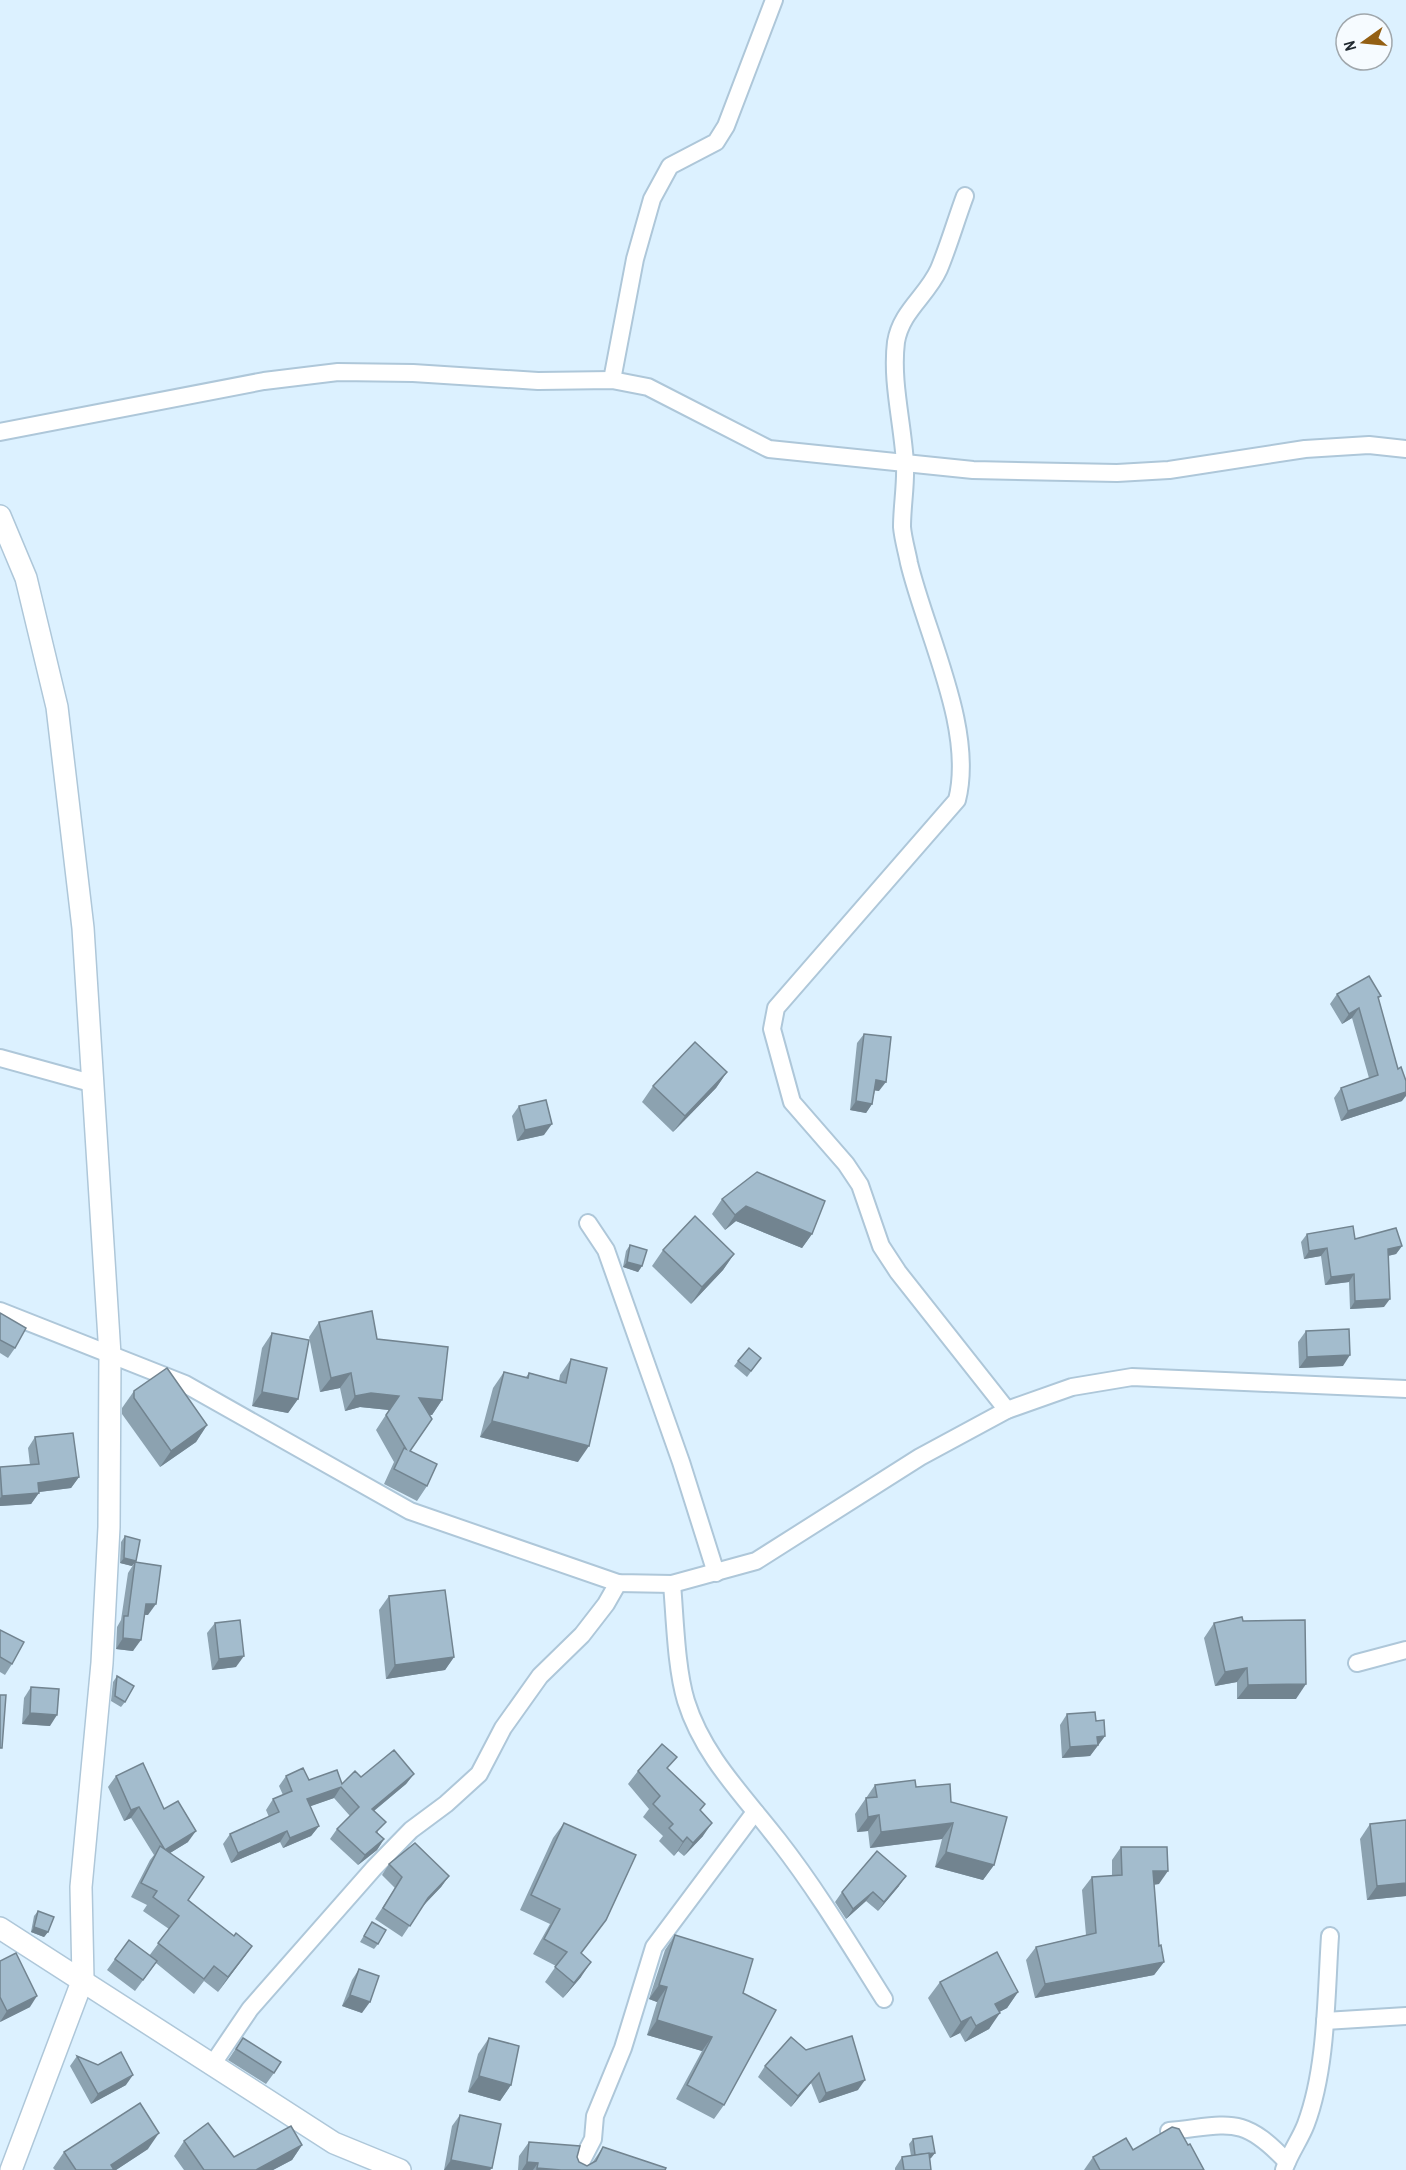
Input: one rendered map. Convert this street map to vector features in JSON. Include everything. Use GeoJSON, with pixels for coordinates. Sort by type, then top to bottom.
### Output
{"type":"FeatureCollection","features":[{"type":"Feature","properties":{"kind":"street"},"geometry":{"type":"LineString","coordinates":[[612,380],[635,259],[652,199],[670,166],[716,142],[726,126],[774,0]]}},
{"type":"Feature","properties":{"kind":"street"},"geometry":{"type":"LineString","coordinates":[[965,196],[939,270],[927,289],[903,317],[896,342],[900,424],[905,464],[902,529],[917,594],[945,681],[958,736],[962,780],[957,800],[776,1008],[772,1029],[792,1102],[846,1164],[860,1185],[881,1246],[904,1280],[1007,1410]]}},
{"type":"Feature","properties":{"kind":"street"},"geometry":{"type":"LineString","coordinates":[[0,432],[264,381],[338,372],[413,373],[538,381],[612,380],[648,387],[769,449],[973,470],[1117,473],[1169,470],[1305,449],[1369,445],[1406,449]]}},
{"type":"Feature","properties":{"kind":"street"},"geometry":{"type":"LineString","coordinates":[[0,516],[26,578],[57,707],[83,928],[110,1355],[108,1527],[102,1663],[81,1887],[82,1979],[11,2170]]}},
{"type":"Feature","properties":{"kind":"street"},"geometry":{"type":"LineString","coordinates":[[0,1058],[91,1083]]}},
{"type":"Feature","properties":{"kind":"street"},"geometry":{"type":"LineString","coordinates":[[588,1223],[606,1250],[681,1462],[716,1573]]}},
{"type":"Feature","properties":{"kind":"street"},"geometry":{"type":"LineString","coordinates":[[0,1311],[185,1384],[410,1511],[618,1583],[672,1584],[756,1561],[920,1457],[1007,1410],[1071,1387],[1132,1377],[1406,1389]]}},
{"type":"Feature","properties":{"kind":"street"},"geometry":{"type":"LineString","coordinates":[[212,2065],[250,2009],[374,1868],[411,1830],[446,1804],[478,1774],[503,1728],[540,1676],[582,1635],[606,1604],[618,1583]]}},
{"type":"Feature","properties":{"kind":"street"},"geometry":{"type":"LineString","coordinates":[[672,1584],[675,1627],[685,1700],[701,1738],[731,1783],[828,1911],[884,1999]]}},
{"type":"Feature","properties":{"kind":"street"},"geometry":{"type":"LineString","coordinates":[[1357,1663],[1406,1650]]}},
{"type":"Feature","properties":{"kind":"street"},"geometry":{"type":"LineString","coordinates":[[577,2170],[592,2139],[595,2116],[623,2048],[654,1947],[755,1812]]}},
{"type":"Feature","properties":{"kind":"street"},"geometry":{"type":"LineString","coordinates":[[0,1928],[334,2143],[400,2170]]}},
{"type":"Feature","properties":{"kind":"street"},"geometry":{"type":"LineString","coordinates":[[1169,2131],[1222,2126],[1245,2127],[1266,2140],[1285,2166],[1306,2124],[1317,2083],[1325,2021],[1330,1936]]}},
{"type":"Feature","properties":{"kind":"street"},"geometry":{"type":"LineString","coordinates":[[1325,2021],[1406,2016]]}},
{"type":"Feature","properties":{"kind":"building"},"geometry":{"type":"Polygon","coordinates":[[[1369,976],[1381,996],[1378,997],[1398,1069],[1401,1067],[1406,1081],[1406,1092],[1348,1111],[1341,1088],[1378,1075],[1359,1008],[1349,1014],[1337,994],[1369,976]]]}},
{"type":"Feature","properties":{"kind":"building"},"geometry":{"type":"Polygon","coordinates":[[[864,1034],[891,1037],[886,1082],[876,1080],[872,1104],[856,1101],[864,1034]]]}},
{"type":"Feature","properties":{"kind":"building"},"geometry":{"type":"Polygon","coordinates":[[[695,1042],[727,1072],[685,1116],[653,1086],[695,1042]]]}},
{"type":"Feature","properties":{"kind":"building"},"geometry":{"type":"Polygon","coordinates":[[[546,1100],[552,1124],[525,1130],[519,1106],[546,1100]]]}},
{"type":"Feature","properties":{"kind":"building"},"geometry":{"type":"Polygon","coordinates":[[[757,1172],[825,1201],[812,1234],[746,1206],[735,1215],[722,1199],[757,1172]]]}},
{"type":"Feature","properties":{"kind":"building"},"geometry":{"type":"Polygon","coordinates":[[[695,1216],[734,1254],[702,1287],[663,1250],[695,1216]]]}},
{"type":"Feature","properties":{"kind":"building"},"geometry":{"type":"Polygon","coordinates":[[[1353,1226],[1355,1239],[1396,1228],[1402,1246],[1388,1249],[1390,1299],[1355,1301],[1354,1274],[1331,1277],[1327,1248],[1309,1251],[1307,1234],[1353,1226]]]}},
{"type":"Feature","properties":{"kind":"building"},"geometry":{"type":"Polygon","coordinates":[[[630,1245],[647,1250],[642,1266],[627,1262],[630,1245]]]}},
{"type":"Feature","properties":{"kind":"building"},"geometry":{"type":"Polygon","coordinates":[[[372,1311],[377,1339],[448,1347],[442,1400],[419,1398],[432,1419],[410,1451],[437,1464],[427,1486],[394,1469],[404,1448],[406,1449],[386,1415],[399,1396],[371,1393],[355,1396],[351,1373],[331,1378],[319,1322],[372,1311]]]}},
{"type":"Feature","properties":{"kind":"building"},"geometry":{"type":"Polygon","coordinates":[[[0,1313],[26,1328],[15,1348],[0,1340],[0,1313]]]}},
{"type":"Feature","properties":{"kind":"building"},"geometry":{"type":"Polygon","coordinates":[[[1349,1329],[1350,1355],[1307,1357],[1306,1331],[1349,1329]]]}},
{"type":"Feature","properties":{"kind":"building"},"geometry":{"type":"Polygon","coordinates":[[[272,1333],[309,1340],[298,1399],[262,1392],[272,1333]]]}},
{"type":"Feature","properties":{"kind":"building"},"geometry":{"type":"Polygon","coordinates":[[[749,1348],[761,1358],[751,1371],[738,1361],[749,1348]]]}},
{"type":"Feature","properties":{"kind":"building"},"geometry":{"type":"Polygon","coordinates":[[[571,1359],[607,1368],[589,1446],[492,1421],[504,1372],[528,1378],[529,1373],[566,1383],[571,1359]]]}},
{"type":"Feature","properties":{"kind":"building"},"geometry":{"type":"Polygon","coordinates":[[[167,1368],[207,1425],[171,1451],[134,1398],[134,1391],[167,1368]]]}},
{"type":"Feature","properties":{"kind":"building"},"geometry":{"type":"Polygon","coordinates":[[[73,1433],[79,1477],[38,1483],[39,1493],[2,1496],[0,1467],[39,1464],[35,1437],[73,1433]]]}},
{"type":"Feature","properties":{"kind":"building"},"geometry":{"type":"Polygon","coordinates":[[[125,1536],[140,1540],[136,1561],[124,1558],[125,1536]]]}},
{"type":"Feature","properties":{"kind":"building"},"geometry":{"type":"Polygon","coordinates":[[[135,1562],[161,1566],[156,1604],[146,1604],[141,1640],[123,1638],[124,1616],[128,1616],[135,1562]]]}},
{"type":"Feature","properties":{"kind":"building"},"geometry":{"type":"Polygon","coordinates":[[[445,1590],[454,1657],[395,1665],[389,1596],[445,1590]]]}},
{"type":"Feature","properties":{"kind":"building"},"geometry":{"type":"Polygon","coordinates":[[[1242,1617],[1243,1621],[1305,1620],[1306,1684],[1248,1685],[1247,1668],[1225,1672],[1214,1623],[1242,1617]]]}},
{"type":"Feature","properties":{"kind":"building"},"geometry":{"type":"Polygon","coordinates":[[[240,1620],[244,1656],[219,1659],[215,1623],[240,1620]]]}},
{"type":"Feature","properties":{"kind":"building"},"geometry":{"type":"Polygon","coordinates":[[[0,1630],[24,1642],[12,1664],[0,1657],[0,1630]]]}},
{"type":"Feature","properties":{"kind":"building"},"geometry":{"type":"Polygon","coordinates":[[[117,1676],[134,1686],[125,1702],[115,1696],[117,1676]]]}},
{"type":"Feature","properties":{"kind":"building"},"geometry":{"type":"Polygon","coordinates":[[[31,1687],[59,1689],[57,1715],[30,1713],[31,1687]]]}},
{"type":"Feature","properties":{"kind":"building"},"geometry":{"type":"Polygon","coordinates":[[[0,1695],[6,1695],[2,1748],[0,1748],[0,1695]]]}},
{"type":"Feature","properties":{"kind":"building"},"geometry":{"type":"Polygon","coordinates":[[[1095,1712],[1096,1721],[1104,1720],[1105,1736],[1097,1737],[1098,1745],[1070,1747],[1067,1714],[1095,1712]]]}},
{"type":"Feature","properties":{"kind":"building"},"geometry":{"type":"Polygon","coordinates":[[[662,1744],[677,1757],[667,1768],[705,1804],[700,1810],[712,1823],[693,1843],[687,1837],[683,1842],[669,1828],[673,1824],[653,1804],[660,1796],[638,1771],[662,1744]]]}},
{"type":"Feature","properties":{"kind":"building"},"geometry":{"type":"Polygon","coordinates":[[[394,1750],[414,1774],[372,1809],[386,1822],[376,1832],[384,1839],[365,1855],[337,1829],[359,1807],[341,1787],[307,1799],[319,1826],[290,1838],[287,1831],[238,1853],[230,1834],[279,1812],[273,1799],[292,1791],[286,1776],[303,1768],[309,1780],[337,1770],[342,1784],[355,1771],[361,1777],[394,1750]]]}},
{"type":"Feature","properties":{"kind":"building"},"geometry":{"type":"Polygon","coordinates":[[[143,1763],[164,1809],[178,1801],[196,1831],[165,1850],[139,1807],[131,1810],[116,1776],[143,1763]]]}},
{"type":"Feature","properties":{"kind":"building"},"geometry":{"type":"Polygon","coordinates":[[[915,1780],[916,1787],[950,1784],[951,1802],[1007,1817],[994,1865],[946,1852],[953,1823],[881,1832],[879,1815],[868,1817],[866,1798],[877,1797],[875,1785],[915,1780]]]}},
{"type":"Feature","properties":{"kind":"building"},"geometry":{"type":"Polygon","coordinates":[[[1406,1820],[1406,1883],[1377,1886],[1370,1824],[1406,1820]]]}},
{"type":"Feature","properties":{"kind":"building"},"geometry":{"type":"Polygon","coordinates":[[[564,1823],[636,1855],[606,1920],[581,1953],[591,1962],[574,1983],[555,1967],[567,1952],[544,1939],[560,1909],[531,1895],[564,1823]]]}},
{"type":"Feature","properties":{"kind":"building"},"geometry":{"type":"Polygon","coordinates":[[[415,1843],[449,1876],[428,1898],[410,1926],[383,1908],[402,1877],[389,1864],[415,1843]]]}},
{"type":"Feature","properties":{"kind":"building"},"geometry":{"type":"Polygon","coordinates":[[[160,1846],[204,1877],[188,1900],[234,1936],[236,1933],[252,1946],[228,1977],[214,1966],[204,1979],[158,1943],[179,1916],[153,1897],[157,1891],[141,1883],[160,1846]]]}},
{"type":"Feature","properties":{"kind":"building"},"geometry":{"type":"Polygon","coordinates":[[[1121,1847],[1167,1847],[1168,1871],[1153,1871],[1159,1946],[1161,1945],[1164,1962],[1045,1984],[1036,1947],[1096,1933],[1092,1877],[1122,1875],[1121,1847]]]}},
{"type":"Feature","properties":{"kind":"building"},"geometry":{"type":"Polygon","coordinates":[[[877,1851],[906,1876],[884,1902],[873,1892],[853,1909],[842,1892],[877,1851]]]}},
{"type":"Feature","properties":{"kind":"building"},"geometry":{"type":"Polygon","coordinates":[[[38,1911],[54,1917],[48,1932],[34,1927],[38,1911]]]}},
{"type":"Feature","properties":{"kind":"building"},"geometry":{"type":"Polygon","coordinates":[[[372,1922],[386,1930],[378,1944],[364,1936],[372,1922]]]}},
{"type":"Feature","properties":{"kind":"building"},"geometry":{"type":"Polygon","coordinates":[[[675,1935],[753,1959],[743,1993],[776,2010],[724,2105],[687,2085],[712,2037],[657,2020],[667,1987],[659,1985],[675,1935]]]}},
{"type":"Feature","properties":{"kind":"building"},"geometry":{"type":"Polygon","coordinates":[[[129,1940],[157,1961],[143,1980],[115,1959],[129,1940]]]}},
{"type":"Feature","properties":{"kind":"building"},"geometry":{"type":"Polygon","coordinates":[[[997,1952],[1018,1992],[995,2004],[1000,2013],[976,2026],[971,2017],[961,2022],[940,1982],[997,1952]]]}},
{"type":"Feature","properties":{"kind":"building"},"geometry":{"type":"Polygon","coordinates":[[[16,1953],[37,1996],[7,2011],[0,1997],[0,1961],[16,1953]]]}},
{"type":"Feature","properties":{"kind":"building"},"geometry":{"type":"Polygon","coordinates":[[[359,1969],[379,1976],[370,2002],[350,1995],[359,1969]]]}},
{"type":"Feature","properties":{"kind":"building"},"geometry":{"type":"Polygon","coordinates":[[[852,2036],[865,2080],[826,2093],[819,2073],[798,2096],[765,2066],[791,2037],[806,2050],[852,2036]]]}},
{"type":"Feature","properties":{"kind":"building"},"geometry":{"type":"Polygon","coordinates":[[[243,2038],[281,2062],[274,2073],[236,2049],[243,2038]]]}},
{"type":"Feature","properties":{"kind":"building"},"geometry":{"type":"Polygon","coordinates":[[[489,2038],[519,2046],[511,2085],[479,2076],[489,2038]]]}},
{"type":"Feature","properties":{"kind":"building"},"geometry":{"type":"Polygon","coordinates":[[[121,2052],[133,2075],[98,2094],[77,2056],[98,2065],[121,2052]]]}},
{"type":"Feature","properties":{"kind":"building"},"geometry":{"type":"Polygon","coordinates":[[[140,2103],[159,2133],[111,2165],[114,2170],[76,2170],[64,2152],[140,2103]]]}},
{"type":"Feature","properties":{"kind":"building"},"geometry":{"type":"Polygon","coordinates":[[[460,2115],[501,2124],[492,2168],[451,2160],[460,2115]]]}},
{"type":"Feature","properties":{"kind":"building"},"geometry":{"type":"Polygon","coordinates":[[[208,2123],[234,2157],[291,2126],[302,2145],[256,2170],[204,2170],[184,2141],[208,2123]]]}},
{"type":"Feature","properties":{"kind":"building"},"geometry":{"type":"Polygon","coordinates":[[[1172,2127],[1179,2129],[1204,2170],[1100,2170],[1093,2157],[1126,2138],[1133,2150],[1172,2127]]]}},
{"type":"Feature","properties":{"kind":"building"},"geometry":{"type":"Polygon","coordinates":[[[932,2136],[935,2153],[915,2155],[913,2139],[932,2136]]]}},
{"type":"Feature","properties":{"kind":"building"},"geometry":{"type":"Polygon","coordinates":[[[529,2142],[580,2146],[577,2157],[579,2162],[587,2166],[596,2161],[603,2147],[666,2168],[665,2170],[561,2170],[537,2168],[538,2163],[527,2162],[529,2142]]]}},
{"type":"Feature","properties":{"kind":"building"},"geometry":{"type":"Polygon","coordinates":[[[929,2153],[931,2170],[904,2170],[902,2157],[929,2153]]]}}]}
